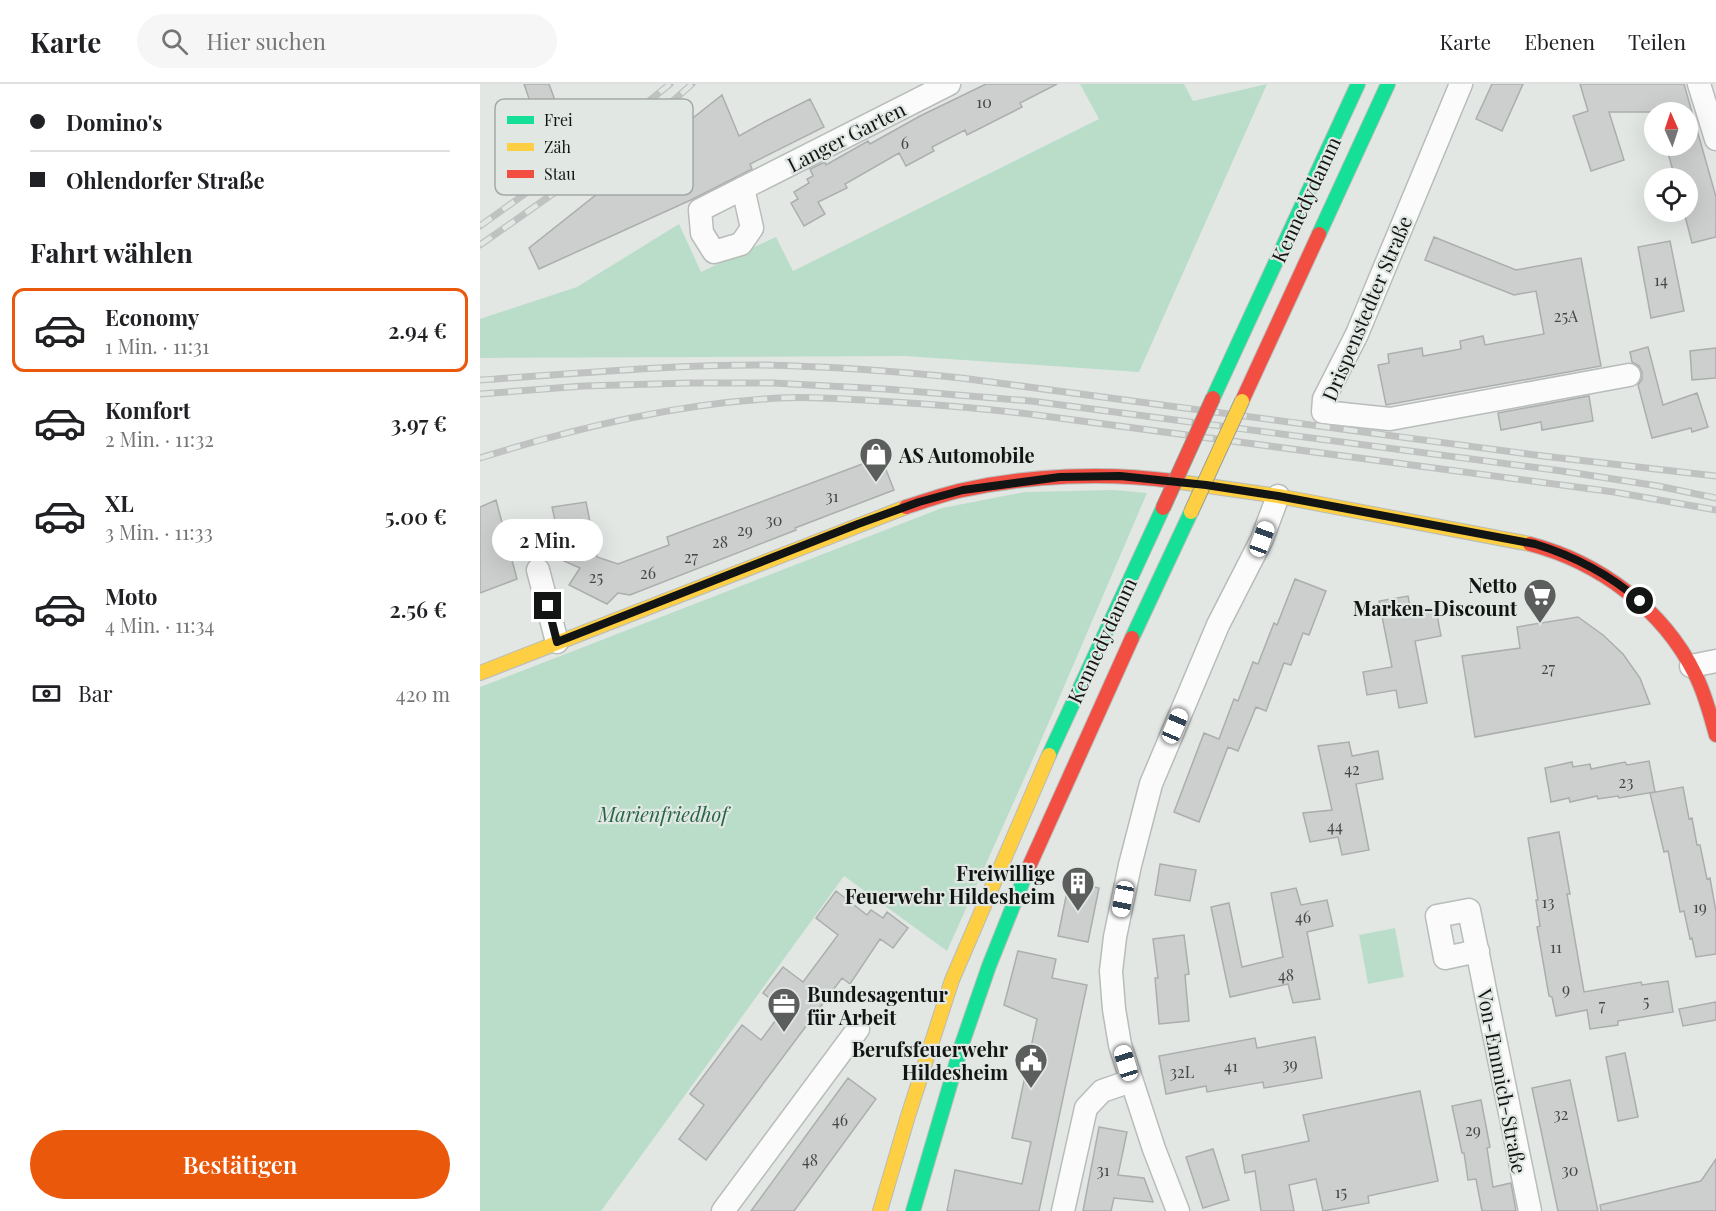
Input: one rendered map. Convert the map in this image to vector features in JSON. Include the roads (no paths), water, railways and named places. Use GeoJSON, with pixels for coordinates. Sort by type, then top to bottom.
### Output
{"type":"FeatureCollection","features":[{"type":"Feature","properties":{"kind":"main road","name":"Kennedydamm"},"geometry":{"type":"LineString","coordinates":[[880,1211],[952,980],[1028,800],[1359,84]]}},
{"type":"Feature","properties":{"kind":"main road","name":"Kennedydamm"},"geometry":{"type":"LineString","coordinates":[[912,1211],[957,1053],[979,990],[1025,874],[1388,84]]}},
{"type":"Feature","properties":{"kind":"main road"},"geometry":{"type":"LineString","coordinates":[[480,673],[858,524],[936,496],[963,490],[1060,477],[1120,476],[1278,496],[1514,540],[1556,551],[1604,574],[1625,588],[1656,618],[1691,666],[1701,687],[1716,735]]}},
{"type":"Feature","properties":{"kind":"street","name":"Langer Garten"},"geometry":{"type":"LineString","coordinates":[[743,188],[949,84]]}},
{"type":"Feature","properties":{"kind":"street","name":"Drispenstedter Straße"},"geometry":{"type":"LineString","coordinates":[[1461,84],[1357,334],[1324,399],[1323,412],[1390,419],[1629,375]]}},
{"type":"Feature","properties":{"kind":"street"},"geometry":{"type":"LineString","coordinates":[[1699,84],[1716,139]]}},
{"type":"Feature","properties":{"kind":"street"},"geometry":{"type":"LineString","coordinates":[[1178,1211],[1120,1045],[1111,971],[1130,865],[1151,784],[1218,625],[1262,539],[1278,496]]}},
{"type":"Feature","properties":{"kind":"street"},"geometry":{"type":"LineString","coordinates":[[538,570],[557,642]]}},
{"type":"Feature","properties":{"kind":"street"},"geometry":{"type":"LineString","coordinates":[[1691,666],[1716,661]]}},
{"type":"Feature","properties":{"kind":"street","name":"Von-Emmich-Straße"},"geometry":{"type":"LineString","coordinates":[[1478,951],[1530,1211]]}},
{"type":"Feature","properties":{"kind":"street"},"geometry":{"type":"LineString","coordinates":[[723,1211],[858,1029]]}},
{"type":"Feature","properties":{"kind":"street"},"geometry":{"type":"LineString","coordinates":[[1063,1211],[1086,1108],[1102,1091],[1131,1080]]}},
{"type":"Feature","properties":{"kind":"railway"},"geometry":{"type":"LineString","coordinates":[[651,99],[670,84]]}},
{"type":"Feature","properties":{"kind":"railway"},"geometry":{"type":"LineString","coordinates":[[675,99],[692,84]]}},
{"type":"Feature","properties":{"kind":"railway"},"geometry":{"type":"LineString","coordinates":[[480,226],[523,195]]}},
{"type":"Feature","properties":{"kind":"railway"},"geometry":{"type":"LineString","coordinates":[[480,245],[551,195]]}},
{"type":"Feature","properties":{"kind":"railway"},"geometry":{"type":"LineString","coordinates":[[480,380],[722,365],[885,371],[961,378],[1543,456],[1716,476]]}},
{"type":"Feature","properties":{"kind":"railway"},"geometry":{"type":"LineString","coordinates":[[480,394],[583,386],[773,383],[885,389],[1031,401],[1562,471],[1658,486],[1716,498]]}},
{"type":"Feature","properties":{"kind":"railway"},"geometry":{"type":"LineString","coordinates":[[480,458],[554,436],[665,411],[740,401],[791,397],[829,398],[1029,414],[1614,492],[1716,510]]}},
{"type":"Feature","properties":{"kind":"place","name":"AS Automobile"},"geometry":{"type":"Point","coordinates":[876,483]}},
{"type":"Feature","properties":{"kind":"place","name":"Netto Marken-Discount"},"geometry":{"type":"Point","coordinates":[1540,624]}},
{"type":"Feature","properties":{"kind":"place","name":"Freiwillige Feuerwehr Hildesheim"},"geometry":{"type":"Point","coordinates":[1078,912]}},
{"type":"Feature","properties":{"kind":"place","name":"Bundesagentur für Arbeit"},"geometry":{"type":"Point","coordinates":[784,1033]}},
{"type":"Feature","properties":{"kind":"place","name":"Berufsfeuerwehr Hildesheim"},"geometry":{"type":"Point","coordinates":[1031,1089]}},
{"type":"Feature","properties":{"kind":"park label","name":"Marienfriedhof"},"geometry":{"type":"Point","coordinates":[663,813]}}]}
